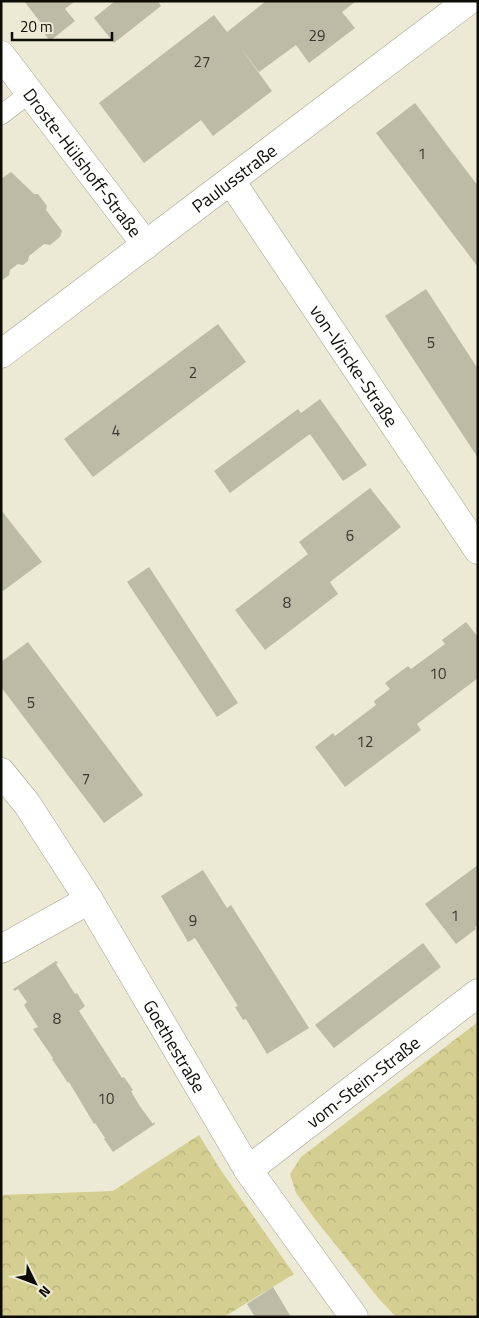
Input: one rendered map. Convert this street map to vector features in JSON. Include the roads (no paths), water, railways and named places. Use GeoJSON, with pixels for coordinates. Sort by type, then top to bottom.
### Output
{"type":"FeatureCollection","features":[{"type":"Feature","properties":{"kind":"street","name":"Paulusstraße"},"geometry":{"type":"LineString","coordinates":[[1,354],[468,1]]}},
{"type":"Feature","properties":{"kind":"street","name":"Droste-Hülshoff-Straße"},"geometry":{"type":"LineString","coordinates":[[1,55],[146,245]]}},
{"type":"Feature","properties":{"kind":"street","name":"von-Vincke-Straße"},"geometry":{"type":"LineString","coordinates":[[231,181],[475,540]]}},
{"type":"Feature","properties":{"kind":"street","name":"Goethestraße"},"geometry":{"type":"LineString","coordinates":[[1,772],[28,804],[89,900],[248,1170],[354,1317]]}},
{"type":"Feature","properties":{"kind":"street"},"geometry":{"type":"LineString","coordinates":[[1,949],[89,900]]}},
{"type":"Feature","properties":{"kind":"street","name":"vom-Stein-Straße"},"geometry":{"type":"LineString","coordinates":[[248,1170],[478,993]]}},
{"type":"Feature","properties":{"kind":"lane"},"geometry":{"type":"LineString","coordinates":[[1,115],[30,93]]}}]}
